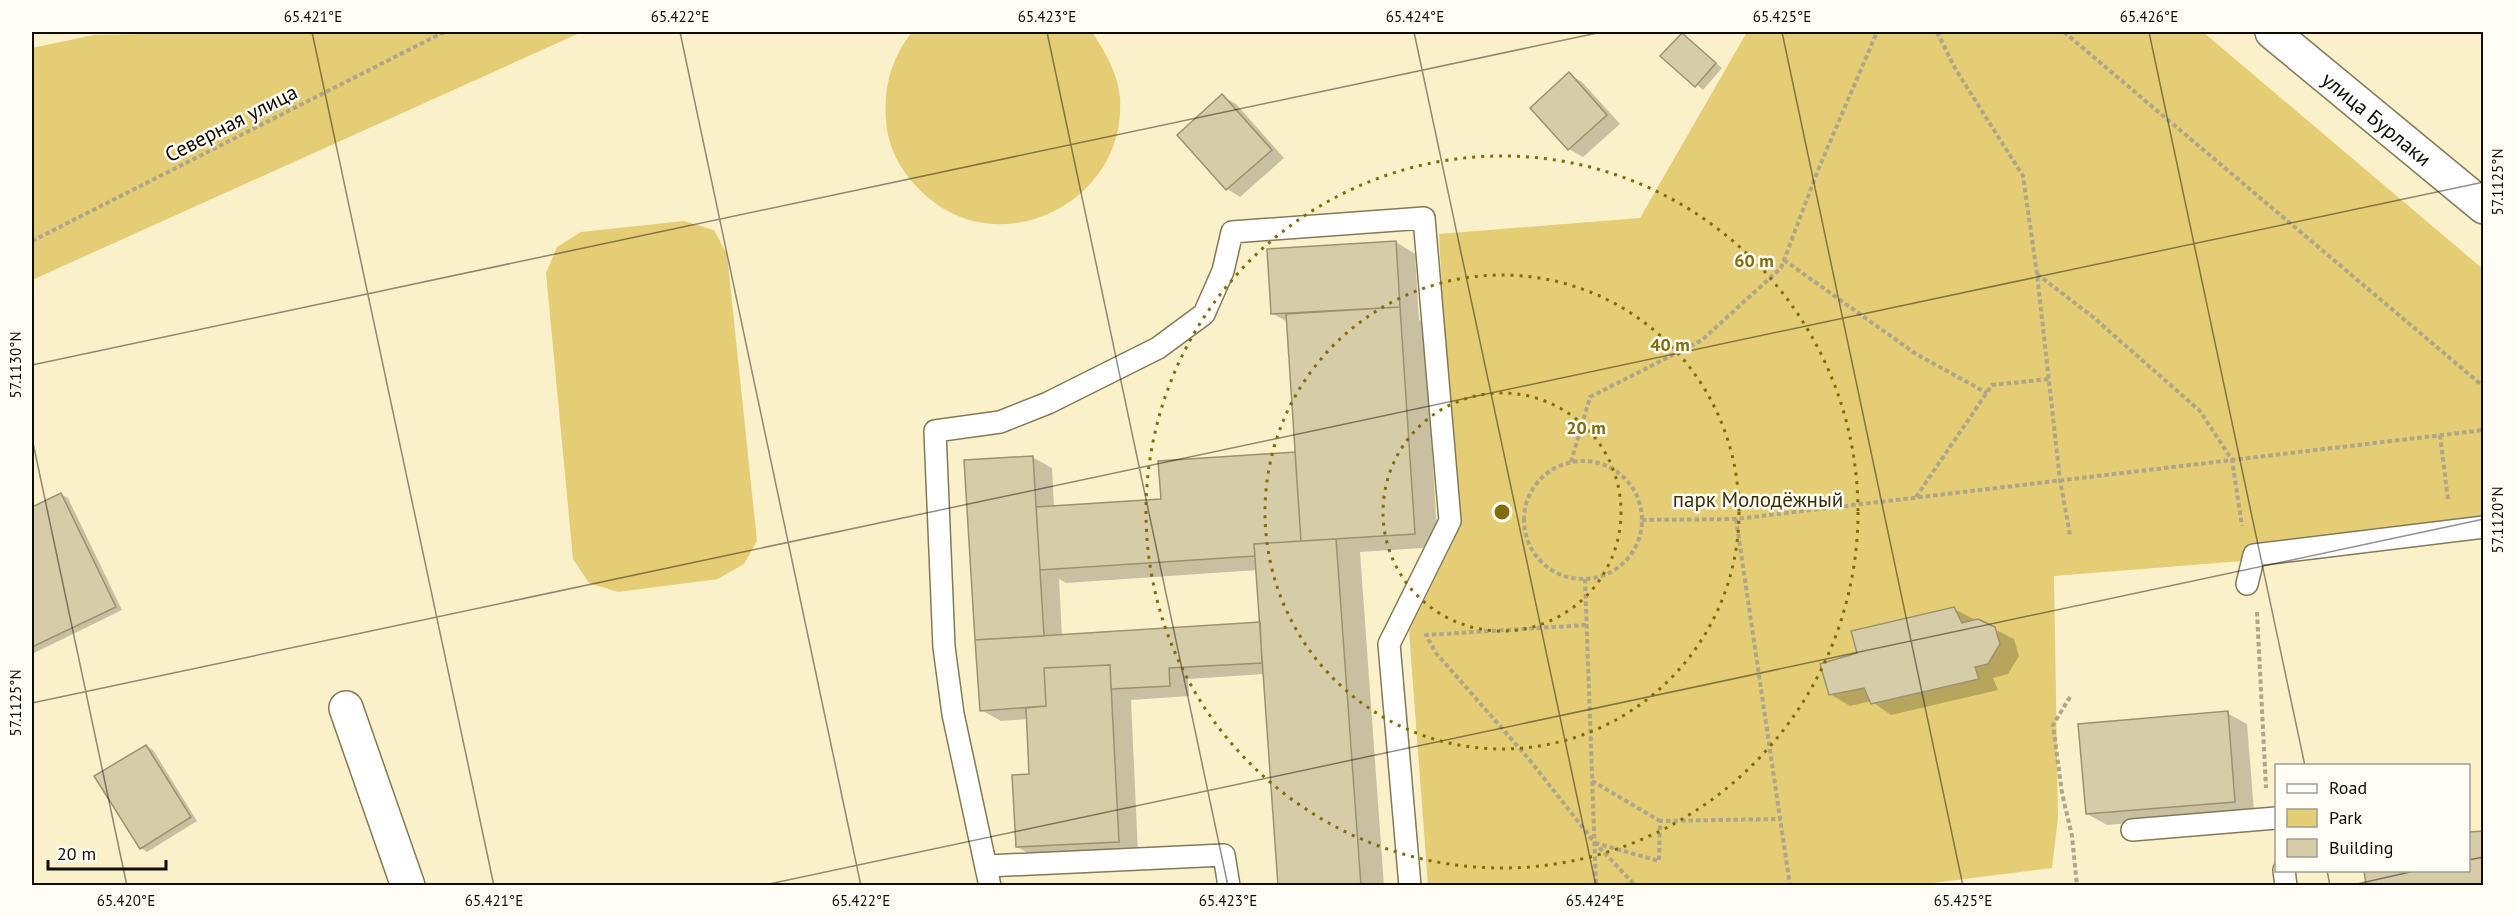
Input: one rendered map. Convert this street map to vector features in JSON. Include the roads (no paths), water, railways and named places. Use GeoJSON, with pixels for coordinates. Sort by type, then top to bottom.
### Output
{"type":"FeatureCollection","features":[{"type":"Feature","properties":{"kind":"street","name":"улица Бурлаки"},"geometry":{"type":"LineString","coordinates":[[2272,32],[2484,207]]}},
{"type":"Feature","properties":{"kind":"street"},"geometry":{"type":"LineString","coordinates":[[346,708],[408,885]]}},
{"type":"Feature","properties":{"kind":"lane"},"geometry":{"type":"LineString","coordinates":[[1229,885],[1224,855],[989,876],[953,714],[944,647],[935,431],[1000,422],[1048,403],[1158,348],[1204,314],[1223,271],[1232,232],[1424,218],[1450,521],[1389,644],[1410,885]]}},
{"type":"Feature","properties":{"kind":"lane"},"geometry":{"type":"LineString","coordinates":[[2247,584],[2254,555],[2484,527]]}},
{"type":"Feature","properties":{"kind":"lane"},"geometry":{"type":"LineString","coordinates":[[2132,830],[2272,818]]}},
{"type":"Feature","properties":{"kind":"park label","name":"парк Молодёжный"},"geometry":{"type":"Point","coordinates":[1758,499]}}]}
